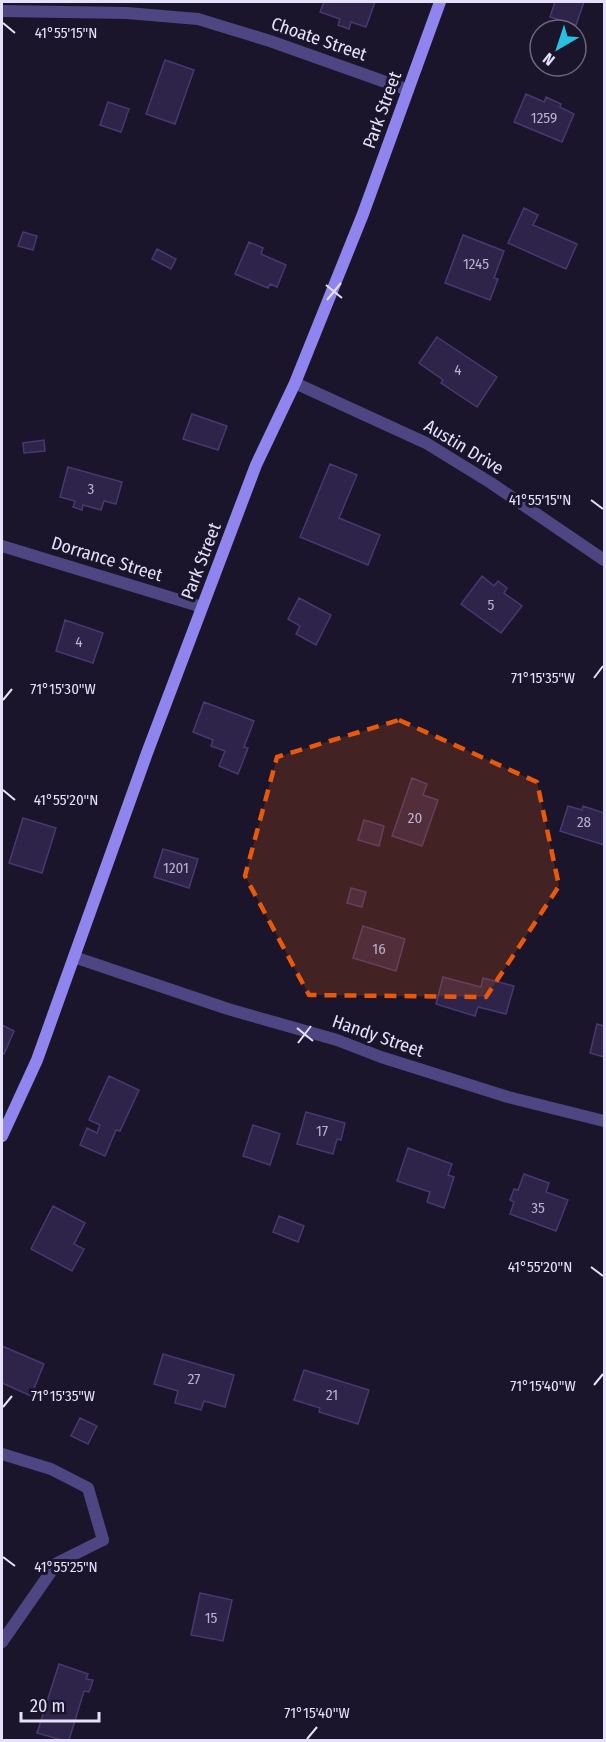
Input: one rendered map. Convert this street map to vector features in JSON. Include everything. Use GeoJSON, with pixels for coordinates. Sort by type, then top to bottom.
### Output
{"type":"FeatureCollection","features":[{"type":"Feature","properties":{"kind":"main road","name":"Park Street"},"geometry":{"type":"LineString","coordinates":[[2,1136],[37,1060],[202,606],[256,465],[295,383],[363,213],[440,2]]}},
{"type":"Feature","properties":{"kind":"street","name":"Choate Street"},"geometry":{"type":"LineString","coordinates":[[2,11],[127,13],[198,19],[281,45],[408,90]]}},
{"type":"Feature","properties":{"kind":"street","name":"Austin Drive"},"geometry":{"type":"LineString","coordinates":[[295,383],[426,443],[491,483],[604,560]]}},
{"type":"Feature","properties":{"kind":"street","name":"Dorrance Street"},"geometry":{"type":"LineString","coordinates":[[2,546],[202,606]]}},
{"type":"Feature","properties":{"kind":"street","name":"Handy Street"},"geometry":{"type":"LineString","coordinates":[[74,957],[508,1097],[604,1121]]}},
{"type":"Feature","properties":{"kind":"street"},"geometry":{"type":"LineString","coordinates":[[2,1454],[51,1470],[88,1488],[103,1540],[57,1563],[2,1642]]}},
{"type":"Feature","properties":{"kind":"highlighted area"},"geometry":{"type":"Polygon","coordinates":[[[399,720],[537,782],[559,886],[486,997],[309,995],[245,876],[277,757],[399,720]]]}},
{"type":"Feature","properties":{"kind":"building"},"geometry":{"type":"Polygon","coordinates":[[[324,2],[375,2],[366,27],[351,22],[349,29],[338,25],[340,19],[320,12],[324,2]]]}},
{"type":"Feature","properties":{"kind":"building"},"geometry":{"type":"Polygon","coordinates":[[[555,2],[584,2],[578,18],[550,17],[555,2]]]}},
{"type":"Feature","properties":{"kind":"building"},"geometry":{"type":"Polygon","coordinates":[[[165,60],[194,70],[175,124],[146,114],[165,60]]]}},
{"type":"Feature","properties":{"kind":"building"},"geometry":{"type":"Polygon","coordinates":[[[526,94],[544,102],[546,97],[561,104],[560,107],[574,114],[562,142],[514,122],[526,94]]]}},
{"type":"Feature","properties":{"kind":"building"},"geometry":{"type":"Polygon","coordinates":[[[108,102],[129,109],[121,132],[100,125],[108,102]]]}},
{"type":"Feature","properties":{"kind":"building"},"geometry":{"type":"Polygon","coordinates":[[[524,208],[538,215],[533,225],[577,244],[566,269],[508,243],[524,208]]]}},
{"type":"Feature","properties":{"kind":"building"},"geometry":{"type":"Polygon","coordinates":[[[23,232],[37,236],[33,250],[18,246],[23,232]]]}},
{"type":"Feature","properties":{"kind":"building"},"geometry":{"type":"Polygon","coordinates":[[[463,235],[504,251],[494,278],[498,279],[490,300],[445,283],[463,235]]]}},
{"type":"Feature","properties":{"kind":"building"},"geometry":{"type":"Polygon","coordinates":[[[249,242],[263,248],[261,254],[286,265],[277,287],[270,284],[268,288],[235,274],[249,242]]]}},
{"type":"Feature","properties":{"kind":"building"},"geometry":{"type":"Polygon","coordinates":[[[157,249],[176,259],[171,269],[152,259],[157,249]]]}},
{"type":"Feature","properties":{"kind":"building"},"geometry":{"type":"Polygon","coordinates":[[[437,337],[497,377],[477,407],[441,383],[443,380],[419,363],[437,337]]]}},
{"type":"Feature","properties":{"kind":"building"},"geometry":{"type":"Polygon","coordinates":[[[192,414],[227,426],[218,450],[183,439],[192,414]]]}},
{"type":"Feature","properties":{"kind":"building"},"geometry":{"type":"Polygon","coordinates":[[[44,440],[45,451],[24,453],[23,443],[44,440]]]}},
{"type":"Feature","properties":{"kind":"building"},"geometry":{"type":"Polygon","coordinates":[[[330,464],[357,475],[339,518],[380,535],[368,565],[300,537],[330,464]]]}},
{"type":"Feature","properties":{"kind":"building"},"geometry":{"type":"Polygon","coordinates":[[[68,467],[122,482],[116,504],[104,501],[101,510],[83,505],[82,510],[73,507],[75,501],[60,497],[68,467]]]}},
{"type":"Feature","properties":{"kind":"building"},"geometry":{"type":"Polygon","coordinates":[[[482,576],[494,586],[498,581],[507,588],[504,593],[522,606],[501,633],[461,604],[482,576]]]}},
{"type":"Feature","properties":{"kind":"building"},"geometry":{"type":"Polygon","coordinates":[[[299,598],[331,615],[316,645],[296,634],[300,626],[288,619],[299,598]]]}},
{"type":"Feature","properties":{"kind":"building"},"geometry":{"type":"Polygon","coordinates":[[[65,620],[103,633],[93,663],[56,651],[65,620]]]}},
{"type":"Feature","properties":{"kind":"building"},"geometry":{"type":"Polygon","coordinates":[[[204,702],[254,721],[244,747],[248,748],[238,774],[219,766],[225,751],[211,746],[213,740],[193,732],[204,702]]]}},
{"type":"Feature","properties":{"kind":"building"},"geometry":{"type":"Polygon","coordinates":[[[412,778],[427,784],[423,795],[438,800],[422,846],[392,836],[412,778]]]}},
{"type":"Feature","properties":{"kind":"building"},"geometry":{"type":"Polygon","coordinates":[[[568,806],[582,810],[583,806],[604,813],[604,845],[560,831],[568,806]]]}},
{"type":"Feature","properties":{"kind":"building"},"geometry":{"type":"Polygon","coordinates":[[[23,818],[56,828],[42,873],[9,863],[23,818]]]}},
{"type":"Feature","properties":{"kind":"building"},"geometry":{"type":"Polygon","coordinates":[[[364,820],[384,826],[379,846],[358,840],[364,820]]]}},
{"type":"Feature","properties":{"kind":"building"},"geometry":{"type":"Polygon","coordinates":[[[163,849],[198,859],[189,888],[154,877],[163,849]]]}},
{"type":"Feature","properties":{"kind":"building"},"geometry":{"type":"Polygon","coordinates":[[[351,888],[366,892],[362,907],[347,903],[351,888]]]}},
{"type":"Feature","properties":{"kind":"building"},"geometry":{"type":"Polygon","coordinates":[[[363,926],[405,939],[396,971],[353,958],[363,926]]]}},
{"type":"Feature","properties":{"kind":"building"},"geometry":{"type":"Polygon","coordinates":[[[443,977],[481,987],[483,978],[514,986],[506,1014],[478,1007],[475,1016],[436,1004],[443,977]]]}},
{"type":"Feature","properties":{"kind":"building"},"geometry":{"type":"Polygon","coordinates":[[[597,1024],[604,1026],[604,1057],[590,1053],[597,1024]]]}},
{"type":"Feature","properties":{"kind":"building"},"geometry":{"type":"Polygon","coordinates":[[[2,1025],[14,1031],[4,1054],[2,1053],[2,1025]]]}},
{"type":"Feature","properties":{"kind":"building"},"geometry":{"type":"Polygon","coordinates":[[[109,1076],[139,1090],[120,1131],[116,1130],[105,1156],[80,1145],[87,1128],[97,1133],[100,1125],[89,1120],[109,1076]]]}},
{"type":"Feature","properties":{"kind":"building"},"geometry":{"type":"Polygon","coordinates":[[[306,1112],[345,1123],[341,1140],[337,1139],[333,1154],[297,1144],[306,1112]]]}},
{"type":"Feature","properties":{"kind":"building"},"geometry":{"type":"Polygon","coordinates":[[[253,1125],[280,1134],[270,1165],[243,1156],[253,1125]]]}},
{"type":"Feature","properties":{"kind":"building"},"geometry":{"type":"Polygon","coordinates":[[[408,1148],[452,1164],[448,1175],[454,1177],[444,1208],[427,1202],[430,1192],[397,1181],[408,1148]]]}},
{"type":"Feature","properties":{"kind":"building"},"geometry":{"type":"Polygon","coordinates":[[[524,1174],[549,1183],[546,1192],[568,1200],[556,1231],[510,1214],[514,1202],[510,1200],[514,1189],[518,1190],[524,1174]]]}},
{"type":"Feature","properties":{"kind":"building"},"geometry":{"type":"Polygon","coordinates":[[[53,1206],[85,1223],[74,1244],[84,1249],[72,1271],[31,1249],[53,1206]]]}},
{"type":"Feature","properties":{"kind":"building"},"geometry":{"type":"Polygon","coordinates":[[[279,1216],[304,1226],[298,1242],[273,1232],[279,1216]]]}},
{"type":"Feature","properties":{"kind":"building"},"geometry":{"type":"Polygon","coordinates":[[[2,1346],[44,1364],[31,1396],[2,1383],[2,1346]]]}},
{"type":"Feature","properties":{"kind":"building"},"geometry":{"type":"Polygon","coordinates":[[[163,1354],[234,1375],[225,1407],[204,1401],[201,1410],[175,1403],[178,1391],[154,1384],[163,1354]]]}},
{"type":"Feature","properties":{"kind":"building"},"geometry":{"type":"Polygon","coordinates":[[[304,1370],[369,1390],[358,1424],[319,1412],[320,1408],[294,1400],[304,1370]]]}},
{"type":"Feature","properties":{"kind":"building"},"geometry":{"type":"Polygon","coordinates":[[[80,1418],[97,1426],[88,1444],[71,1436],[80,1418]]]}},
{"type":"Feature","properties":{"kind":"building"},"geometry":{"type":"Polygon","coordinates":[[[200,1593],[232,1600],[223,1641],[191,1635],[200,1593]]]}},
{"type":"Feature","properties":{"kind":"building"},"geometry":{"type":"Polygon","coordinates":[[[59,1664],[88,1674],[86,1679],[93,1680],[89,1692],[84,1691],[69,1740],[37,1733],[59,1664]]]}}]}
